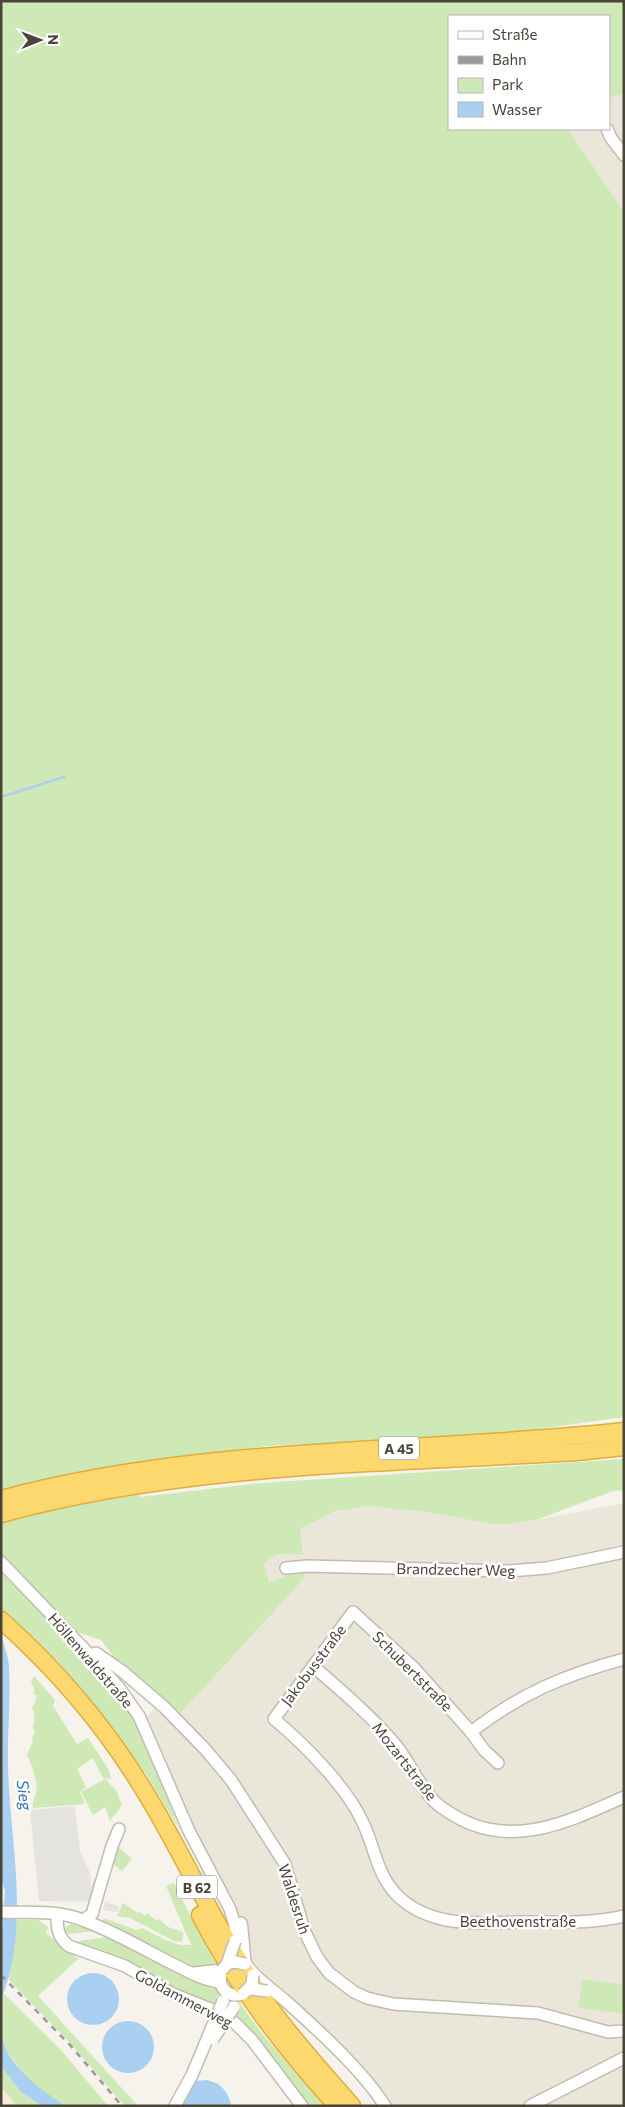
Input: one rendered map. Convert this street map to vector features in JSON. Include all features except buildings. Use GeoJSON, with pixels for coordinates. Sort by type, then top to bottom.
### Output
{"type":"FeatureCollection","features":[{"type":"Feature","properties":{"kind":"highway","name":"A 45"},"geometry":{"type":"LineString","coordinates":[[1,1514],[94,1494],[176,1473],[276,1455],[503,1443],[624,1431]]}},
{"type":"Feature","properties":{"kind":"highway","name":"A 45"},"geometry":{"type":"LineString","coordinates":[[1,1499],[90,1479],[176,1473],[276,1470],[624,1447]]}},
{"type":"Feature","properties":{"kind":"highway","name":"B 62"},"geometry":{"type":"LineString","coordinates":[[1,1620],[45,1669],[116,1765],[151,1823],[214,1942],[250,2000],[278,2037],[337,2106]]}},
{"type":"Feature","properties":{"kind":"highway","name":"B 62"},"geometry":{"type":"LineString","coordinates":[[1,1634],[77,1697],[124,1758],[160,1818],[224,1936],[265,2001],[352,2106]]}},
{"type":"Feature","properties":{"kind":"street"},"geometry":{"type":"LineString","coordinates":[[607,130],[624,155]]}},
{"type":"Feature","properties":{"kind":"street","name":"Brandzecher Weg"},"geometry":{"type":"LineString","coordinates":[[286,1568],[307,1566],[510,1571],[548,1568],[624,1552]]}},
{"type":"Feature","properties":{"kind":"street","name":"Höllenwaldstraße"},"geometry":{"type":"LineString","coordinates":[[1,1562],[90,1655],[120,1689],[139,1716],[189,1831],[230,1908],[235,1926],[236,1941],[224,1967],[222,1991],[192,2075]]}},
{"type":"Feature","properties":{"kind":"street","name":"Jakobusstraße"},"geometry":{"type":"LineString","coordinates":[[274,1719],[353,1612]]}},
{"type":"Feature","properties":{"kind":"street","name":"Schubertstraße"},"geometry":{"type":"LineString","coordinates":[[353,1612],[414,1668],[471,1732],[484,1750],[498,1763]]}},
{"type":"Feature","properties":{"kind":"street","name":"Waldesruh"},"geometry":{"type":"LineString","coordinates":[[90,1655],[96,1653],[122,1671],[164,1707],[205,1749],[231,1780],[285,1864],[304,1930],[317,1957],[329,1973],[354,1992],[367,1998],[393,2004],[538,2013],[608,2032],[624,2031]]}},
{"type":"Feature","properties":{"kind":"street"},"geometry":{"type":"LineString","coordinates":[[471,1732],[508,1705],[537,1690],[574,1673],[624,1659]]}},
{"type":"Feature","properties":{"kind":"street","name":"Mozartstraße"},"geometry":{"type":"LineString","coordinates":[[313,1666],[371,1718],[396,1746],[429,1795],[444,1809],[464,1822],[487,1829],[512,1832],[537,1830],[584,1814],[624,1797]]}},
{"type":"Feature","properties":{"kind":"street","name":"Beethovenstraße"},"geometry":{"type":"LineString","coordinates":[[274,1719],[300,1741],[338,1785],[365,1826],[378,1867],[385,1881],[410,1906],[424,1914],[462,1922],[584,1921],[624,1916]]}},
{"type":"Feature","properties":{"kind":"street"},"geometry":{"type":"LineString","coordinates":[[83,1920],[92,1914],[112,1846],[119,1829]]}},
{"type":"Feature","properties":{"kind":"street","name":"Höllenwaldstraße"},"geometry":{"type":"LineString","coordinates":[[201,1852],[229,1890],[236,1907],[242,1924],[245,1960]]}},
{"type":"Feature","properties":{"kind":"street"},"geometry":{"type":"LineString","coordinates":[[1,1912],[57,1914],[83,1920],[208,1980],[222,1991],[241,1997],[267,1991],[282,1997]]}},
{"type":"Feature","properties":{"kind":"street","name":"Goldammerweg"},"geometry":{"type":"LineString","coordinates":[[57,1914],[57,1929],[62,1941],[69,1946],[125,1966],[173,1994],[213,2010],[235,2023],[252,2040],[302,2106]]}},
{"type":"Feature","properties":{"kind":"street"},"geometry":{"type":"LineString","coordinates":[[190,1973],[224,1967],[245,1960],[256,1977],[282,1997],[324,2036],[370,2085],[385,2106]]}},
{"type":"Feature","properties":{"kind":"street","name":"Höllenwaldstraße"},"geometry":{"type":"LineString","coordinates":[[175,2106],[192,2075],[241,1997],[256,1977]]}},
{"type":"Feature","properties":{"kind":"street"},"geometry":{"type":"LineString","coordinates":[[530,2106],[624,2058]]}},
{"type":"Feature","properties":{"kind":"shaded area"},"geometry":{"type":"Polygon","coordinates":[[[624,93],[624,212],[569,130],[610,130],[610,98],[624,93]]]}},
{"type":"Feature","properties":{"kind":"shaded area"},"geometry":{"type":"Polygon","coordinates":[[[624,1503],[624,2106],[385,2106],[379,2096],[253,1975],[236,1907],[229,1891],[201,1852],[145,1719],[164,1698],[182,1713],[300,1571],[269,1582],[264,1564],[276,1554],[295,1555],[299,1529],[337,1511],[367,1506],[426,1512],[498,1525],[536,1520],[624,1503]]]}},
{"type":"Feature","properties":{"kind":"shaded area"},"geometry":{"type":"Polygon","coordinates":[[[75,1806],[80,1851],[90,1873],[91,1886],[94,1879],[99,1881],[93,1902],[39,1901],[30,1810],[75,1806]]]}},
{"type":"Feature","properties":{"kind":"shaded area"},"geometry":{"type":"Polygon","coordinates":[[[105,1902],[119,1906],[117,1912],[103,1910],[105,1902]]]}},
{"type":"Feature","properties":{"kind":"shaded area"},"geometry":{"type":"Polygon","coordinates":[[[1,2087],[17,2106],[1,2106],[1,2087]]]}},
{"type":"Feature","properties":{"kind":"green space"},"geometry":{"type":"Polygon","coordinates":[[[1,1],[624,1],[624,93],[610,98],[610,15],[448,15],[448,130],[569,130],[624,212],[624,1417],[503,1434],[267,1446],[133,1463],[140,1497],[261,1483],[624,1459],[624,1490],[613,1491],[536,1520],[498,1525],[426,1512],[367,1506],[336,1511],[300,1529],[303,1555],[276,1554],[264,1564],[269,1582],[300,1571],[306,1576],[181,1713],[113,1656],[101,1640],[77,1632],[1,1558],[1,1]]]}},
{"type":"Feature","properties":{"kind":"green space"},"geometry":{"type":"Polygon","coordinates":[[[1,1573],[77,1646],[122,1696],[152,1758],[179,1829],[146,1774],[69,1675],[1,1613],[1,1573]]]}},
{"type":"Feature","properties":{"kind":"green space"},"geometry":{"type":"Polygon","coordinates":[[[34,1676],[55,1700],[53,1706],[77,1744],[88,1738],[109,1770],[111,1779],[103,1778],[93,1758],[77,1769],[86,1787],[80,1792],[85,1804],[33,1808],[36,1783],[33,1768],[27,1755],[35,1732],[32,1708],[36,1701],[36,1695],[33,1693],[35,1691],[31,1682],[34,1676]]]}},
{"type":"Feature","properties":{"kind":"green space"},"geometry":{"type":"Polygon","coordinates":[[[105,1779],[116,1790],[122,1805],[110,1821],[105,1807],[93,1815],[81,1792],[105,1779]]]}},
{"type":"Feature","properties":{"kind":"green space"},"geometry":{"type":"Polygon","coordinates":[[[116,1845],[132,1859],[122,1871],[111,1862],[116,1845]]]}},
{"type":"Feature","properties":{"kind":"green space"},"geometry":{"type":"Polygon","coordinates":[[[174,1883],[214,1961],[242,2006],[271,2045],[325,2106],[307,2106],[256,2037],[127,1961],[81,1944],[79,1941],[108,1937],[102,1922],[104,1918],[136,1930],[142,1928],[180,1945],[191,1945],[166,1886],[174,1883]]]}},
{"type":"Feature","properties":{"kind":"green space"},"geometry":{"type":"Polygon","coordinates":[[[123,1903],[138,1913],[140,1912],[145,1916],[147,1913],[157,1921],[159,1919],[168,1927],[183,1932],[183,1939],[181,1942],[174,1941],[130,1918],[117,1916],[123,1903]]]}},
{"type":"Feature","properties":{"kind":"green space"},"geometry":{"type":"Polygon","coordinates":[[[17,1920],[38,1920],[48,1927],[46,1933],[78,1959],[38,1996],[138,2106],[125,2106],[69,2042],[9,1980],[17,1920]]]}},
{"type":"Feature","properties":{"kind":"green space"},"geometry":{"type":"Polygon","coordinates":[[[71,1924],[95,1931],[68,1934],[64,1929],[71,1924]]]}},
{"type":"Feature","properties":{"kind":"green space"},"geometry":{"type":"Polygon","coordinates":[[[583,1979],[624,1985],[624,2014],[578,2008],[583,1979]]]}},
{"type":"Feature","properties":{"kind":"green space"},"geometry":{"type":"Polygon","coordinates":[[[4,1994],[61,2050],[108,2106],[65,2106],[35,2087],[25,2077],[7,2051],[2,2037],[1,2000],[4,1994]]]}},
{"type":"Feature","properties":{"kind":"green space"},"geometry":{"type":"Polygon","coordinates":[[[1,2066],[20,2091],[42,2106],[17,2106],[1,2087],[1,2066]]]}},
{"type":"Feature","properties":{"kind":"water"},"geometry":{"type":"Polygon","coordinates":[[[1,1635],[9,1664],[8,1767],[15,1855],[17,1914],[10,1972],[1,2000],[1,1943],[5,1891],[1,1878],[1,1635]]]}},
{"type":"Feature","properties":{"kind":"water"},"geometry":{"type":"Polygon","coordinates":[[[88,1973],[98,1973],[112,1980],[119,1994],[119,2004],[112,2018],[98,2025],[88,2025],[78,2021],[71,2014],[67,2004],[67,1994],[71,1984],[78,1977],[88,1973]]]}},
{"type":"Feature","properties":{"kind":"water"},"geometry":{"type":"Polygon","coordinates":[[[123,2021],[133,2021],[147,2028],[154,2042],[154,2052],[147,2066],[133,2073],[123,2073],[113,2069],[106,2062],[102,2052],[102,2042],[106,2032],[113,2025],[123,2021]]]}},
{"type":"Feature","properties":{"kind":"water"},"geometry":{"type":"Polygon","coordinates":[[[1,2033],[4,2045],[17,2066],[35,2084],[65,2106],[42,2106],[20,2091],[1,2066],[1,2033]]]}},
{"type":"Feature","properties":{"kind":"water"},"geometry":{"type":"Polygon","coordinates":[[[207,2080],[216,2083],[223,2089],[228,2096],[231,2106],[177,2106],[195,2081],[207,2080]]]}},
{"type":"Feature","properties":{"kind":"waterway"},"geometry":{"type":"LineString","coordinates":[[1,797],[64,777]]}},
{"type":"Feature","properties":{"kind":"railway"},"geometry":{"type":"LineString","coordinates":[[1,1975],[70,2045],[122,2106]]}},
{"type":"Feature","properties":{"kind":"water label","name":"Sieg"},"geometry":{"type":"Point","coordinates":[25,1795]}}]}
